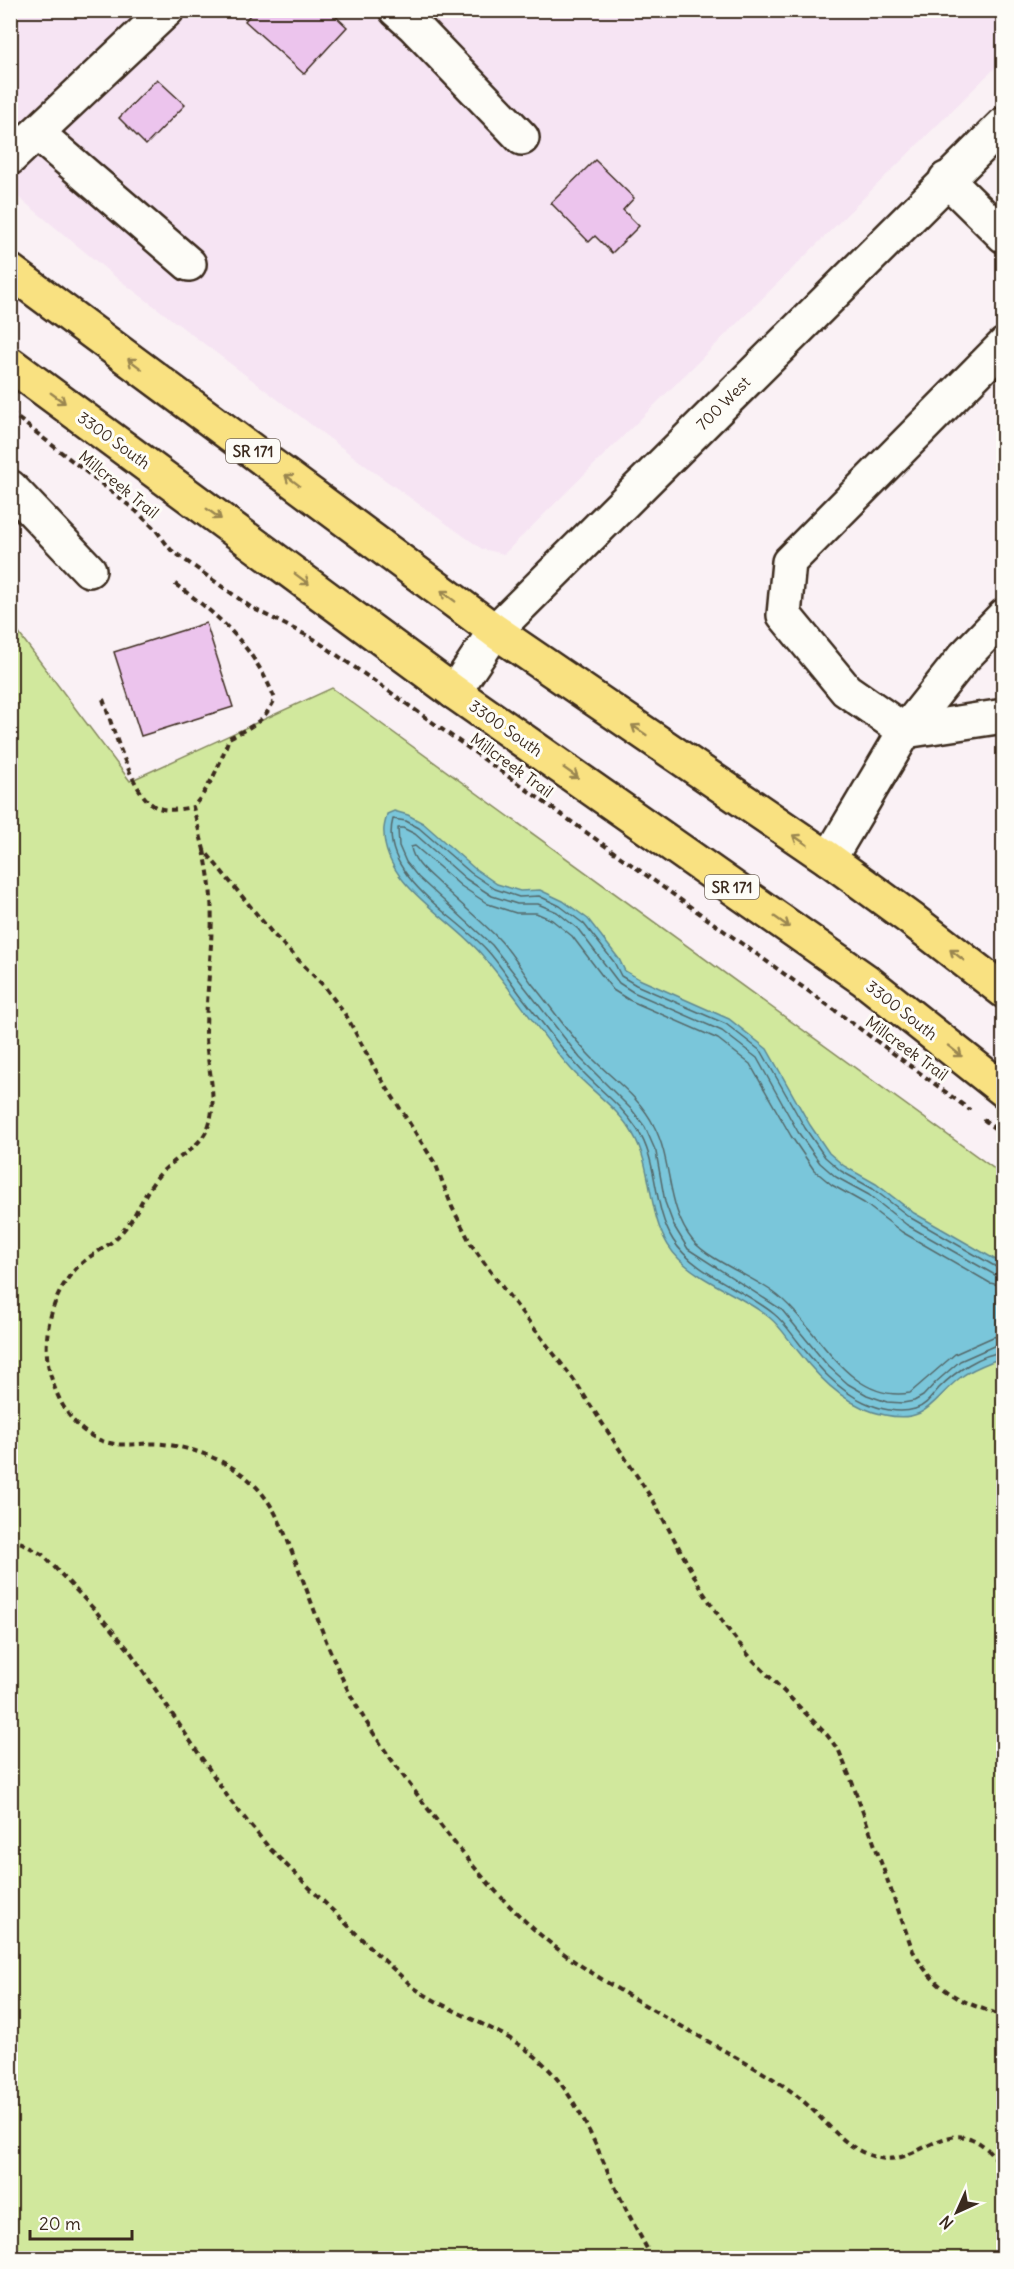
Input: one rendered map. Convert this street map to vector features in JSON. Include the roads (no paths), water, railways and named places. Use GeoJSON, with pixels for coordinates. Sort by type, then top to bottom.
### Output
{"type":"FeatureCollection","features":[{"type":"Feature","properties":{"kind":"main road","name":"SR 171"},"geometry":{"type":"LineString","coordinates":[[10,271],[495,631],[829,859],[1004,991]]}},
{"type":"Feature","properties":{"kind":"main road","name":"3300 South"},"geometry":{"type":"LineString","coordinates":[[10,364],[454,692],[865,980],[1004,1090]]}},
{"type":"Feature","properties":{"kind":"street"},"geometry":{"type":"LineString","coordinates":[[10,158],[167,10]]}},
{"type":"Feature","properties":{"kind":"street"},"geometry":{"type":"LineString","coordinates":[[396,10],[522,138]]}},
{"type":"Feature","properties":{"kind":"street","name":"700 West"},"geometry":{"type":"LineString","coordinates":[[454,692],[495,631],[946,179],[1004,124]]}},
{"type":"Feature","properties":{"kind":"street"},"geometry":{"type":"LineString","coordinates":[[37,133],[189,264]]}},
{"type":"Feature","properties":{"kind":"street"},"geometry":{"type":"LineString","coordinates":[[946,179],[1004,236]]}},
{"type":"Feature","properties":{"kind":"street"},"geometry":{"type":"LineString","coordinates":[[1004,345],[789,562],[784,615],[846,690],[905,731],[1004,716]]}},
{"type":"Feature","properties":{"kind":"street"},"geometry":{"type":"LineString","coordinates":[[10,487],[90,570]]}},
{"type":"Feature","properties":{"kind":"street"},"geometry":{"type":"LineString","coordinates":[[829,859],[905,731],[963,658],[1004,616]]}},
{"type":"Feature","properties":{"kind":"water"},"geometry":{"type":"Polygon","coordinates":[[[394,811],[423,823],[474,868],[497,884],[520,891],[540,890],[563,901],[588,919],[619,959],[625,971],[729,1019],[767,1049],[810,1125],[829,1153],[844,1166],[876,1184],[914,1213],[1003,1264],[1003,1357],[966,1374],[920,1413],[899,1417],[885,1415],[859,1406],[836,1391],[825,1382],[770,1318],[689,1268],[668,1245],[661,1231],[640,1149],[627,1125],[571,1069],[483,956],[422,900],[395,869],[387,852],[384,831],[387,814],[394,811]]]}}]}
